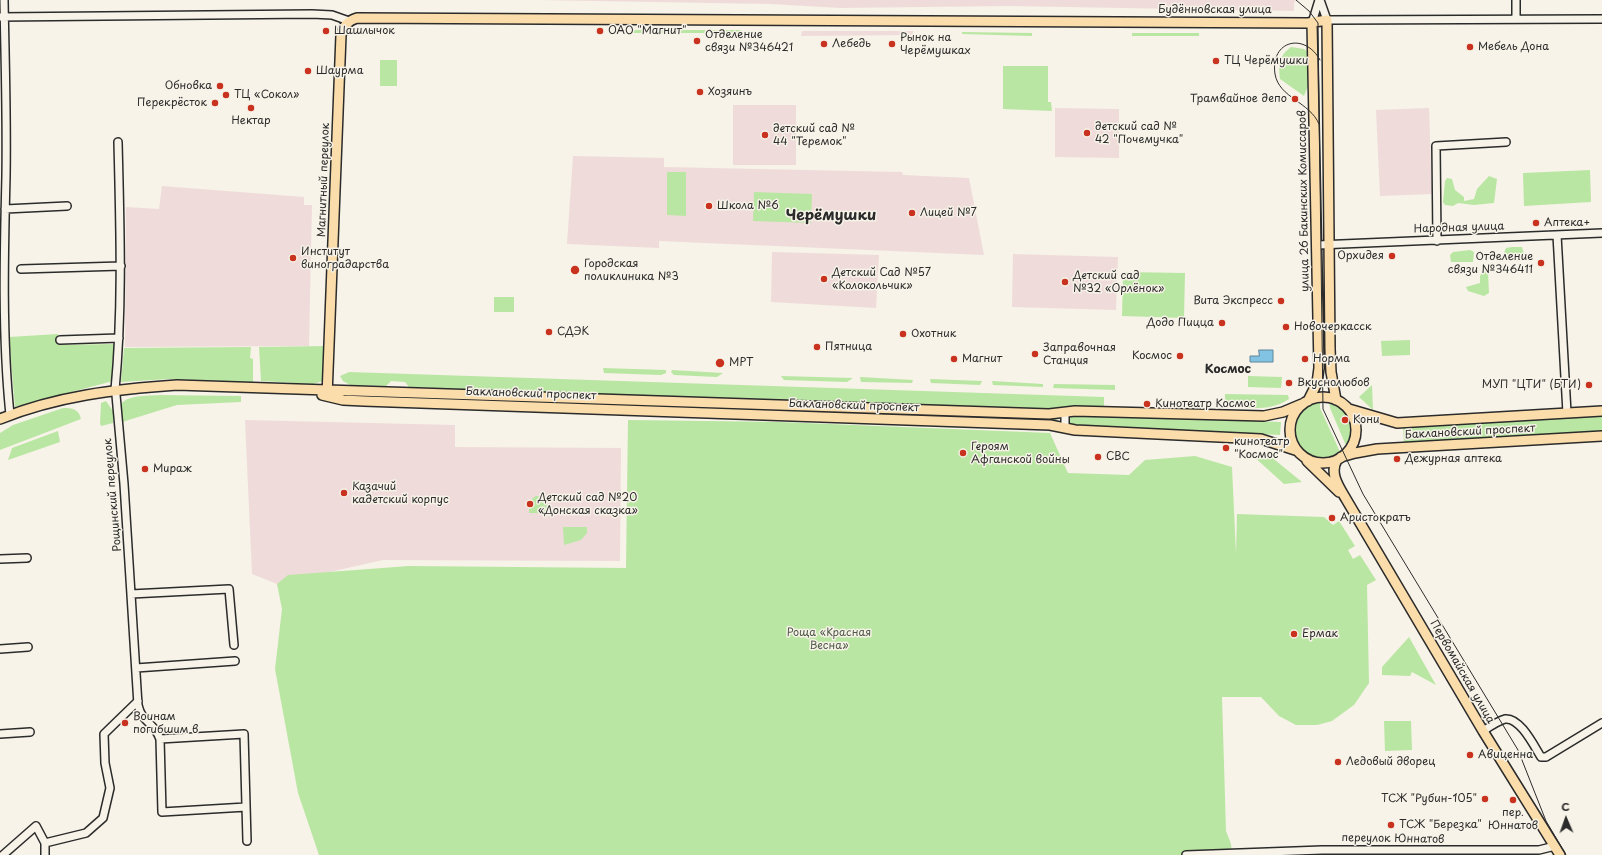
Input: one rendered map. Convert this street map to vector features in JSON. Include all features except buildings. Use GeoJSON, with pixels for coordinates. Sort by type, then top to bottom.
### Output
{"type":"FeatureCollection","features":[{"type":"Feature","properties":{"kind":"main road","name":"Будённовская улица"},"geometry":{"type":"LineString","coordinates":[[349,21],[357,18],[612,18],[1312,23],[1327,20]]}},
{"type":"Feature","properties":{"kind":"main road","name":"улица 26 Бакинских Комиссаров"},"geometry":{"type":"LineString","coordinates":[[1327,20],[1331,372],[1336,400]]}},
{"type":"Feature","properties":{"kind":"main road","name":"Магнитный переулок"},"geometry":{"type":"LineString","coordinates":[[327,393],[341,35],[344,26],[349,21]]}},
{"type":"Feature","properties":{"kind":"main road","name":"улица 26 Бакинских Комиссаров"},"geometry":{"type":"LineString","coordinates":[[1305,402],[1317,383],[1319,368],[1318,245],[1312,23]]}},
{"type":"Feature","properties":{"kind":"main road","name":"Баклановский проспект"},"geometry":{"type":"LineString","coordinates":[[0,419],[66,398],[176,385],[327,393],[1042,414],[1075,411],[1264,416],[1283,412],[1305,402]]}},
{"type":"Feature","properties":{"kind":"main road","name":"Баклановский проспект"},"geometry":{"type":"LineString","coordinates":[[0,425],[67,403],[116,392]]}},
{"type":"Feature","properties":{"kind":"main road","name":"Баклановский проспект"},"geometry":{"type":"LineString","coordinates":[[327,393],[364,401],[1042,425],[1075,430],[1261,439],[1298,453]]}},
{"type":"Feature","properties":{"kind":"main road"},"geometry":{"type":"LineString","coordinates":[[1323,397],[1336,400],[1348,409],[1354,421],[1356,433],[1352,446],[1339,458],[1328,463],[1312,462],[1298,453],[1290,437],[1290,426],[1294,414],[1305,402],[1323,397]]}},
{"type":"Feature","properties":{"kind":"main road","name":"Баклановский проспект"},"geometry":{"type":"LineString","coordinates":[[1348,409],[1397,423],[1602,411]]}},
{"type":"Feature","properties":{"kind":"main road","name":"Баклановский проспект"},"geometry":{"type":"LineString","coordinates":[[1339,458],[1354,453],[1377,449],[1602,436]]}},
{"type":"Feature","properties":{"kind":"main road","name":"Первомайская улица"},"geometry":{"type":"LineString","coordinates":[[1298,453],[1346,499]]}},
{"type":"Feature","properties":{"kind":"main road","name":"Первомайская улица"},"geometry":{"type":"LineString","coordinates":[[1339,458],[1333,469],[1335,478],[1346,499],[1482,731],[1560,855]]}},
{"type":"Feature","properties":{"kind":"street"},"geometry":{"type":"LineString","coordinates":[[4,0],[2,17],[3,176],[5,209],[4,310],[6,378],[10,415]]}},
{"type":"Feature","properties":{"kind":"street","name":"улица 26 Бакинских Комиссаров"},"geometry":{"type":"LineString","coordinates":[[1320,0],[1327,20]]}},
{"type":"Feature","properties":{"kind":"street","name":"улица 26 Бакинских Комиссаров"},"geometry":{"type":"LineString","coordinates":[[1312,23],[1320,0]]}},
{"type":"Feature","properties":{"kind":"street"},"geometry":{"type":"LineString","coordinates":[[1516,0],[1516,19]]}},
{"type":"Feature","properties":{"kind":"street","name":"Будённовская улица"},"geometry":{"type":"LineString","coordinates":[[2,17],[312,14],[332,16],[349,21]]}},
{"type":"Feature","properties":{"kind":"street","name":"Будённовская улица"},"geometry":{"type":"LineString","coordinates":[[1327,20],[1602,19]]}},
{"type":"Feature","properties":{"kind":"street","name":"Рощинский переулок"},"geometry":{"type":"LineString","coordinates":[[118,142],[121,266],[116,392],[124,484],[138,701],[141,715],[156,729],[160,739]]}},
{"type":"Feature","properties":{"kind":"street"},"geometry":{"type":"LineString","coordinates":[[1438,241],[1436,146],[1506,142]]}},
{"type":"Feature","properties":{"kind":"street"},"geometry":{"type":"LineString","coordinates":[[5,209],[67,206]]}},
{"type":"Feature","properties":{"kind":"street","name":"Народная улица"},"geometry":{"type":"LineString","coordinates":[[1318,245],[1602,233]]}},
{"type":"Feature","properties":{"kind":"street"},"geometry":{"type":"LineString","coordinates":[[1557,235],[1567,413]]}},
{"type":"Feature","properties":{"kind":"street"},"geometry":{"type":"LineString","coordinates":[[21,269],[121,266]]}},
{"type":"Feature","properties":{"kind":"street"},"geometry":{"type":"LineString","coordinates":[[60,340],[119,338]]}},
{"type":"Feature","properties":{"kind":"street"},"geometry":{"type":"LineString","coordinates":[[1065,413],[1065,428]]}},
{"type":"Feature","properties":{"kind":"street"},"geometry":{"type":"LineString","coordinates":[[0,559],[27,558]]}},
{"type":"Feature","properties":{"kind":"street"},"geometry":{"type":"LineString","coordinates":[[131,594],[229,589],[234,645]]}},
{"type":"Feature","properties":{"kind":"street"},"geometry":{"type":"LineString","coordinates":[[0,649],[28,647]]}},
{"type":"Feature","properties":{"kind":"street"},"geometry":{"type":"LineString","coordinates":[[136,668],[236,661]]}},
{"type":"Feature","properties":{"kind":"street"},"geometry":{"type":"LineString","coordinates":[[45,843],[86,833],[103,818],[110,788],[105,763],[104,734],[138,701]]}},
{"type":"Feature","properties":{"kind":"street"},"geometry":{"type":"LineString","coordinates":[[1482,731],[1504,720],[1510,719],[1522,728],[1541,757],[1546,757],[1602,723]]}},
{"type":"Feature","properties":{"kind":"street"},"geometry":{"type":"LineString","coordinates":[[0,734],[30,732]]}},
{"type":"Feature","properties":{"kind":"street"},"geometry":{"type":"LineString","coordinates":[[246,807],[162,812],[160,739],[244,734],[247,841]]}},
{"type":"Feature","properties":{"kind":"street"},"geometry":{"type":"LineString","coordinates":[[3,855],[36,826],[45,843],[45,855]]}},
{"type":"Feature","properties":{"kind":"street"},"geometry":{"type":"LineString","coordinates":[[1230,852],[1231,844]]}},
{"type":"Feature","properties":{"kind":"street","name":"переулок Юннатов"},"geometry":{"type":"LineString","coordinates":[[1186,855],[1230,852],[1270,853],[1380,849],[1539,850],[1555,846]]}},
{"type":"Feature","properties":{"kind":"shaded area"},"geometry":{"type":"Polygon","coordinates":[[[536,0],[1296,0],[1294,3],[1294,11],[1008,6],[840,8],[771,4],[536,0]]]}},
{"type":"Feature","properties":{"kind":"shaded area"},"geometry":{"type":"Polygon","coordinates":[[[802,31],[913,31],[913,35],[801,36],[802,31]]]}},
{"type":"Feature","properties":{"kind":"shaded area","name":"детский сад № 44 \"Теремок\""},"geometry":{"type":"Polygon","coordinates":[[[733,105],[796,105],[796,165],[733,165],[733,105]]]}},
{"type":"Feature","properties":{"kind":"shaded area","name":"детский сад № 42 \"Почемучка\""},"geometry":{"type":"Polygon","coordinates":[[[1055,108],[1119,109],[1119,158],[1055,157],[1055,108]]]}},
{"type":"Feature","properties":{"kind":"shaded area"},"geometry":{"type":"Polygon","coordinates":[[[1429,108],[1432,194],[1380,196],[1376,110],[1429,108]]]}},
{"type":"Feature","properties":{"kind":"shaded area","name":"Школа №6"},"geometry":{"type":"Polygon","coordinates":[[[573,156],[664,158],[664,167],[902,172],[903,175],[969,178],[984,255],[659,241],[659,248],[567,244],[573,156]]]}},
{"type":"Feature","properties":{"kind":"shaded area"},"geometry":{"type":"Polygon","coordinates":[[[162,186],[304,197],[304,205],[312,205],[309,346],[125,347],[126,207],[159,209],[162,186]]]}},
{"type":"Feature","properties":{"kind":"shaded area","name":"Детский Сад №57 «Колокольчик»"},"geometry":{"type":"Polygon","coordinates":[[[772,252],[879,255],[876,308],[771,302],[772,252]]]}},
{"type":"Feature","properties":{"kind":"shaded area","name":"Детский сад №32 «Орлёнок»"},"geometry":{"type":"Polygon","coordinates":[[[1013,254],[1118,257],[1116,310],[1012,307],[1013,254]]]}},
{"type":"Feature","properties":{"kind":"shaded area"},"geometry":{"type":"Polygon","coordinates":[[[245,420],[455,425],[455,447],[621,448],[620,561],[383,560],[277,584],[252,574],[245,420]]]}},
{"type":"Feature","properties":{"kind":"green space"},"geometry":{"type":"Polygon","coordinates":[[[631,30],[741,30],[741,33],[631,33],[631,30]]]}},
{"type":"Feature","properties":{"kind":"green space"},"geometry":{"type":"Polygon","coordinates":[[[962,32],[1032,33],[1032,36],[962,34],[962,32]]]}},
{"type":"Feature","properties":{"kind":"green space"},"geometry":{"type":"Polygon","coordinates":[[[1132,33],[1199,33],[1199,36],[1132,36],[1132,33]]]}},
{"type":"Feature","properties":{"kind":"green space"},"geometry":{"type":"Polygon","coordinates":[[[1291,47],[1304,49],[1309,53],[1310,81],[1304,96],[1280,79],[1280,61],[1287,50],[1291,47]]]}},
{"type":"Feature","properties":{"kind":"green space"},"geometry":{"type":"Polygon","coordinates":[[[380,60],[397,60],[397,86],[380,86],[380,60]]]}},
{"type":"Feature","properties":{"kind":"green space"},"geometry":{"type":"Polygon","coordinates":[[[1003,66],[1048,66],[1048,102],[1051,102],[1052,111],[1003,109],[1003,66]]]}},
{"type":"Feature","properties":{"kind":"green space"},"geometry":{"type":"Polygon","coordinates":[[[1590,170],[1591,202],[1524,206],[1523,173],[1590,170]]]}},
{"type":"Feature","properties":{"kind":"green space"},"geometry":{"type":"Polygon","coordinates":[[[667,172],[686,172],[686,216],[667,215],[667,172]]]}},
{"type":"Feature","properties":{"kind":"green space"},"geometry":{"type":"Polygon","coordinates":[[[1489,176],[1497,179],[1494,203],[1474,205],[1458,203],[1453,206],[1445,205],[1443,202],[1445,181],[1447,178],[1452,179],[1455,190],[1464,197],[1464,201],[1474,199],[1477,189],[1489,176]]]}},
{"type":"Feature","properties":{"kind":"green space"},"geometry":{"type":"Polygon","coordinates":[[[754,192],[812,194],[811,223],[753,221],[754,192]]]}},
{"type":"Feature","properties":{"kind":"green space"},"geometry":{"type":"Polygon","coordinates":[[[1522,247],[1524,254],[1522,261],[1504,260],[1503,255],[1506,248],[1522,247]]]}},
{"type":"Feature","properties":{"kind":"green space"},"geometry":{"type":"Polygon","coordinates":[[[1470,250],[1474,252],[1473,262],[1451,262],[1450,255],[1453,252],[1470,250]]]}},
{"type":"Feature","properties":{"kind":"green space"},"geometry":{"type":"Polygon","coordinates":[[[1484,270],[1488,272],[1489,293],[1484,296],[1468,291],[1466,287],[1480,283],[1480,276],[1484,270]]]}},
{"type":"Feature","properties":{"kind":"green space"},"geometry":{"type":"Polygon","coordinates":[[[1123,272],[1185,273],[1184,318],[1122,316],[1123,272]]]}},
{"type":"Feature","properties":{"kind":"green space"},"geometry":{"type":"Polygon","coordinates":[[[494,297],[514,297],[514,312],[494,312],[494,297]]]}},
{"type":"Feature","properties":{"kind":"green space"},"geometry":{"type":"Polygon","coordinates":[[[58,334],[58,345],[114,344],[113,381],[15,407],[9,337],[58,334]]]}},
{"type":"Feature","properties":{"kind":"green space"},"geometry":{"type":"Polygon","coordinates":[[[1410,340],[1410,355],[1382,356],[1381,341],[1410,340]]]}},
{"type":"Feature","properties":{"kind":"green space"},"geometry":{"type":"Polygon","coordinates":[[[325,346],[325,373],[323,381],[313,384],[261,381],[259,347],[325,346]]]}},
{"type":"Feature","properties":{"kind":"green space"},"geometry":{"type":"Polygon","coordinates":[[[251,347],[250,358],[253,359],[253,382],[168,379],[121,382],[124,348],[251,347]]]}},
{"type":"Feature","properties":{"kind":"green space"},"geometry":{"type":"Polygon","coordinates":[[[603,368],[666,370],[666,373],[661,375],[604,373],[603,368]]]}},
{"type":"Feature","properties":{"kind":"green space"},"geometry":{"type":"Polygon","coordinates":[[[672,370],[723,373],[717,377],[674,375],[671,372],[672,370]]]}},
{"type":"Feature","properties":{"kind":"green space"},"geometry":{"type":"Polygon","coordinates":[[[349,372],[1104,397],[1104,408],[1075,406],[1052,410],[409,387],[405,382],[391,381],[386,386],[350,385],[343,381],[340,376],[349,372]]]}},
{"type":"Feature","properties":{"kind":"green space"},"geometry":{"type":"Polygon","coordinates":[[[781,376],[853,378],[847,382],[784,380],[781,376]]]}},
{"type":"Feature","properties":{"kind":"green space"},"geometry":{"type":"Polygon","coordinates":[[[1248,376],[1282,377],[1281,388],[1248,387],[1248,376]]]}},
{"type":"Feature","properties":{"kind":"green space"},"geometry":{"type":"Polygon","coordinates":[[[860,377],[913,380],[912,383],[861,382],[860,377]]]}},
{"type":"Feature","properties":{"kind":"green space"},"geometry":{"type":"Polygon","coordinates":[[[930,379],[982,381],[980,385],[931,383],[930,379]]]}},
{"type":"Feature","properties":{"kind":"green space"},"geometry":{"type":"Polygon","coordinates":[[[992,381],[1043,384],[1043,387],[993,385],[992,381]]]}},
{"type":"Feature","properties":{"kind":"green space"},"geometry":{"type":"Polygon","coordinates":[[[1054,384],[1115,385],[1115,390],[1053,388],[1054,384]]]}},
{"type":"Feature","properties":{"kind":"green space"},"geometry":{"type":"Polygon","coordinates":[[[1372,385],[1373,410],[1359,397],[1372,385]]]}},
{"type":"Feature","properties":{"kind":"green space"},"geometry":{"type":"Polygon","coordinates":[[[1225,394],[1288,395],[1289,399],[1276,405],[1261,408],[1231,407],[1225,402],[1225,394]]]}},
{"type":"Feature","properties":{"kind":"green space"},"geometry":{"type":"Polygon","coordinates":[[[160,395],[241,396],[241,402],[177,405],[122,422],[119,409],[121,404],[125,401],[130,398],[160,395]]]}},
{"type":"Feature","properties":{"kind":"green space"},"geometry":{"type":"Polygon","coordinates":[[[378,395],[1057,418],[1057,422],[377,398],[378,395]]]}},
{"type":"Feature","properties":{"kind":"green space"},"geometry":{"type":"Polygon","coordinates":[[[1320,400],[1320,408],[1341,454],[1325,459],[1312,457],[1301,450],[1295,440],[1293,429],[1297,417],[1305,407],[1320,400]]]}},
{"type":"Feature","properties":{"kind":"green space"},"geometry":{"type":"Polygon","coordinates":[[[106,401],[113,411],[113,423],[101,426],[101,403],[106,401]]]}},
{"type":"Feature","properties":{"kind":"green space"},"geometry":{"type":"Polygon","coordinates":[[[1329,401],[1343,408],[1351,420],[1352,433],[1347,448],[1330,408],[1329,401]]]}},
{"type":"Feature","properties":{"kind":"green space"},"geometry":{"type":"Polygon","coordinates":[[[63,408],[69,408],[77,411],[81,419],[0,450],[0,433],[13,425],[63,408]]]}},
{"type":"Feature","properties":{"kind":"green space"},"geometry":{"type":"Polygon","coordinates":[[[1074,415],[1281,422],[1280,435],[1072,426],[1068,419],[1074,415]]]}},
{"type":"Feature","properties":{"kind":"green space"},"geometry":{"type":"Polygon","coordinates":[[[1602,415],[1602,432],[1404,443],[1403,425],[1602,415]]]}},
{"type":"Feature","properties":{"kind":"green space","name":"Роща «Красная Весна»"},"geometry":{"type":"Polygon","coordinates":[[[628,420],[780,422],[1050,433],[1068,473],[1129,475],[1145,460],[1195,456],[1232,467],[1236,554],[1237,514],[1324,517],[1333,525],[1339,521],[1355,546],[1348,550],[1353,559],[1360,555],[1376,580],[1367,585],[1369,683],[1354,705],[1332,721],[1317,725],[1296,725],[1279,716],[1261,697],[1222,697],[1226,831],[1231,844],[1232,855],[319,855],[298,793],[275,669],[282,609],[277,584],[288,575],[409,566],[626,568],[628,420]]]}},
{"type":"Feature","properties":{"kind":"green space"},"geometry":{"type":"Polygon","coordinates":[[[58,431],[60,442],[8,460],[12,448],[58,431]]]}},
{"type":"Feature","properties":{"kind":"green space"},"geometry":{"type":"Polygon","coordinates":[[[1252,455],[1270,456],[1302,482],[1284,484],[1252,455]]]}},
{"type":"Feature","properties":{"kind":"green space"},"geometry":{"type":"Polygon","coordinates":[[[536,496],[547,496],[547,513],[529,513],[529,501],[536,496]]]}},
{"type":"Feature","properties":{"kind":"green space"},"geometry":{"type":"Polygon","coordinates":[[[563,527],[587,527],[587,533],[581,540],[564,545],[563,527]]]}},
{"type":"Feature","properties":{"kind":"green space"},"geometry":{"type":"Polygon","coordinates":[[[1409,637],[1436,685],[1412,672],[1410,676],[1382,675],[1382,667],[1409,637]]]}},
{"type":"Feature","properties":{"kind":"green space"},"geometry":{"type":"Polygon","coordinates":[[[1384,721],[1411,721],[1412,750],[1385,751],[1384,721]]]}},
{"type":"Feature","properties":{"kind":"water"},"geometry":{"type":"Polygon","coordinates":[[[1259,350],[1273,350],[1273,362],[1250,362],[1250,356],[1259,356],[1259,350]]]}},
{"type":"Feature","properties":{"kind":"tram line"},"geometry":{"type":"LineString","coordinates":[[1296,0],[1309,11],[1318,23],[1323,409],[1363,494],[1518,750],[1546,821],[1566,855]]}},
{"type":"Feature","properties":{"kind":"tram line"},"geometry":{"type":"LineString","coordinates":[[1319,124],[1309,110],[1282,89],[1275,74],[1275,62],[1283,47],[1298,43],[1314,51],[1320,60]]}},
{"type":"Feature","properties":{"kind":"place","name":"Шашлычок"},"geometry":{"type":"Point","coordinates":[326,31]}},
{"type":"Feature","properties":{"kind":"place","name":"ОАО \"Магнит\""},"geometry":{"type":"Point","coordinates":[600,31]}},
{"type":"Feature","properties":{"kind":"place","name":"Отделение связи №346421"},"geometry":{"type":"Point","coordinates":[697,41]}},
{"type":"Feature","properties":{"kind":"place","name":"Лебедь"},"geometry":{"type":"Point","coordinates":[824,44]}},
{"type":"Feature","properties":{"kind":"place","name":"Рынок на Черёмушках"},"geometry":{"type":"Point","coordinates":[892,44]}},
{"type":"Feature","properties":{"kind":"place","name":"Мебель Дона"},"geometry":{"type":"Point","coordinates":[1470,47]}},
{"type":"Feature","properties":{"kind":"place","name":"ТЦ Черёмушки"},"geometry":{"type":"Point","coordinates":[1216,61]}},
{"type":"Feature","properties":{"kind":"place","name":"Шаурма"},"geometry":{"type":"Point","coordinates":[308,71]}},
{"type":"Feature","properties":{"kind":"place","name":"Обновка"},"geometry":{"type":"Point","coordinates":[220,86]}},
{"type":"Feature","properties":{"kind":"place","name":"Хозяинъ"},"geometry":{"type":"Point","coordinates":[700,92]}},
{"type":"Feature","properties":{"kind":"place","name":"ТЦ «Сокол»"},"geometry":{"type":"Point","coordinates":[226,95]}},
{"type":"Feature","properties":{"kind":"place","name":"Трамвайное депо"},"geometry":{"type":"Point","coordinates":[1295,99]}},
{"type":"Feature","properties":{"kind":"place","name":"Перекрёсток"},"geometry":{"type":"Point","coordinates":[215,103]}},
{"type":"Feature","properties":{"kind":"place","name":"Нектар"},"geometry":{"type":"Point","coordinates":[251,108]}},
{"type":"Feature","properties":{"kind":"place","name":"детский сад № 42 \"Почемучка\""},"geometry":{"type":"Point","coordinates":[1087,133]}},
{"type":"Feature","properties":{"kind":"place","name":"детский сад № 44 \"Теремок\""},"geometry":{"type":"Point","coordinates":[765,135]}},
{"type":"Feature","properties":{"kind":"place","name":"Школа №6"},"geometry":{"type":"Point","coordinates":[709,206]}},
{"type":"Feature","properties":{"kind":"place","name":"Лицей №7"},"geometry":{"type":"Point","coordinates":[912,213]}},
{"type":"Feature","properties":{"kind":"place","name":"Аптека+"},"geometry":{"type":"Point","coordinates":[1536,223]}},
{"type":"Feature","properties":{"kind":"place","name":"Орхидея"},"geometry":{"type":"Point","coordinates":[1392,256]}},
{"type":"Feature","properties":{"kind":"place","name":"Институт виноградарства"},"geometry":{"type":"Point","coordinates":[293,258]}},
{"type":"Feature","properties":{"kind":"place","name":"Отделение связи №346411"},"geometry":{"type":"Point","coordinates":[1541,263]}},
{"type":"Feature","properties":{"kind":"place","name":"Городская поликлиника №3"},"geometry":{"type":"Point","coordinates":[575,270]}},
{"type":"Feature","properties":{"kind":"place","name":"Детский Сад №57 «Колокольчик»"},"geometry":{"type":"Point","coordinates":[824,279]}},
{"type":"Feature","properties":{"kind":"place","name":"Детский сад №32 «Орлёнок»"},"geometry":{"type":"Point","coordinates":[1065,282]}},
{"type":"Feature","properties":{"kind":"place","name":"Вита Экспресс"},"geometry":{"type":"Point","coordinates":[1281,301]}},
{"type":"Feature","properties":{"kind":"place","name":"Додо Пицца"},"geometry":{"type":"Point","coordinates":[1222,323]}},
{"type":"Feature","properties":{"kind":"place","name":"Новочеркасск"},"geometry":{"type":"Point","coordinates":[1286,327]}},
{"type":"Feature","properties":{"kind":"place","name":"СДЭК"},"geometry":{"type":"Point","coordinates":[549,332]}},
{"type":"Feature","properties":{"kind":"place","name":"Охотник"},"geometry":{"type":"Point","coordinates":[903,334]}},
{"type":"Feature","properties":{"kind":"place","name":"Пятница"},"geometry":{"type":"Point","coordinates":[817,347]}},
{"type":"Feature","properties":{"kind":"place","name":"Заправочная Станция"},"geometry":{"type":"Point","coordinates":[1035,354]}},
{"type":"Feature","properties":{"kind":"place","name":"Космос"},"geometry":{"type":"Point","coordinates":[1180,356]}},
{"type":"Feature","properties":{"kind":"place","name":"Магнит"},"geometry":{"type":"Point","coordinates":[954,359]}},
{"type":"Feature","properties":{"kind":"place","name":"Норма"},"geometry":{"type":"Point","coordinates":[1305,359]}},
{"type":"Feature","properties":{"kind":"place","name":"МРТ"},"geometry":{"type":"Point","coordinates":[720,363]}},
{"type":"Feature","properties":{"kind":"place","name":"Вкуснолюбов"},"geometry":{"type":"Point","coordinates":[1289,383]}},
{"type":"Feature","properties":{"kind":"place","name":"МУП \"ЦТИ\" (БТИ)"},"geometry":{"type":"Point","coordinates":[1589,385]}},
{"type":"Feature","properties":{"kind":"place","name":"Кинотеатр Космос"},"geometry":{"type":"Point","coordinates":[1147,404]}},
{"type":"Feature","properties":{"kind":"place","name":"Кони"},"geometry":{"type":"Point","coordinates":[1345,420]}},
{"type":"Feature","properties":{"kind":"place","name":"кинотеатр \"Космос\""},"geometry":{"type":"Point","coordinates":[1226,448]}},
{"type":"Feature","properties":{"kind":"place","name":"Героям Афганской войны"},"geometry":{"type":"Point","coordinates":[963,453]}},
{"type":"Feature","properties":{"kind":"place","name":"СВС"},"geometry":{"type":"Point","coordinates":[1098,457]}},
{"type":"Feature","properties":{"kind":"place","name":"Дежурная аптека"},"geometry":{"type":"Point","coordinates":[1397,459]}},
{"type":"Feature","properties":{"kind":"place","name":"Мираж"},"geometry":{"type":"Point","coordinates":[145,469]}},
{"type":"Feature","properties":{"kind":"place","name":"Казачий кадетский корпус"},"geometry":{"type":"Point","coordinates":[344,493]}},
{"type":"Feature","properties":{"kind":"place","name":"Детский сад №20 «Донская сказка»"},"geometry":{"type":"Point","coordinates":[530,504]}},
{"type":"Feature","properties":{"kind":"place","name":"Аристократъ"},"geometry":{"type":"Point","coordinates":[1332,518]}},
{"type":"Feature","properties":{"kind":"place","name":"Ермак"},"geometry":{"type":"Point","coordinates":[1294,634]}},
{"type":"Feature","properties":{"kind":"place","name":"Воинам погибшим в"},"geometry":{"type":"Point","coordinates":[125,723]}},
{"type":"Feature","properties":{"kind":"place","name":"Авиценна"},"geometry":{"type":"Point","coordinates":[1470,755]}},
{"type":"Feature","properties":{"kind":"place","name":"Ледовый дворец"},"geometry":{"type":"Point","coordinates":[1338,762]}},
{"type":"Feature","properties":{"kind":"place","name":"ТСЖ \"Рубин-105\""},"geometry":{"type":"Point","coordinates":[1485,799]}},
{"type":"Feature","properties":{"kind":"place","name":"пер. Юннатов"},"geometry":{"type":"Point","coordinates":[1513,800]}},
{"type":"Feature","properties":{"kind":"place","name":"ТСЖ \"Березка\""},"geometry":{"type":"Point","coordinates":[1391,825]}},
{"type":"Feature","properties":{"kind":"district","name":"Черёмушки"},"geometry":{"type":"Point","coordinates":[831,216]}},
{"type":"Feature","properties":{"kind":"district","name":"Космос"},"geometry":{"type":"Point","coordinates":[1228,370]}}]}
